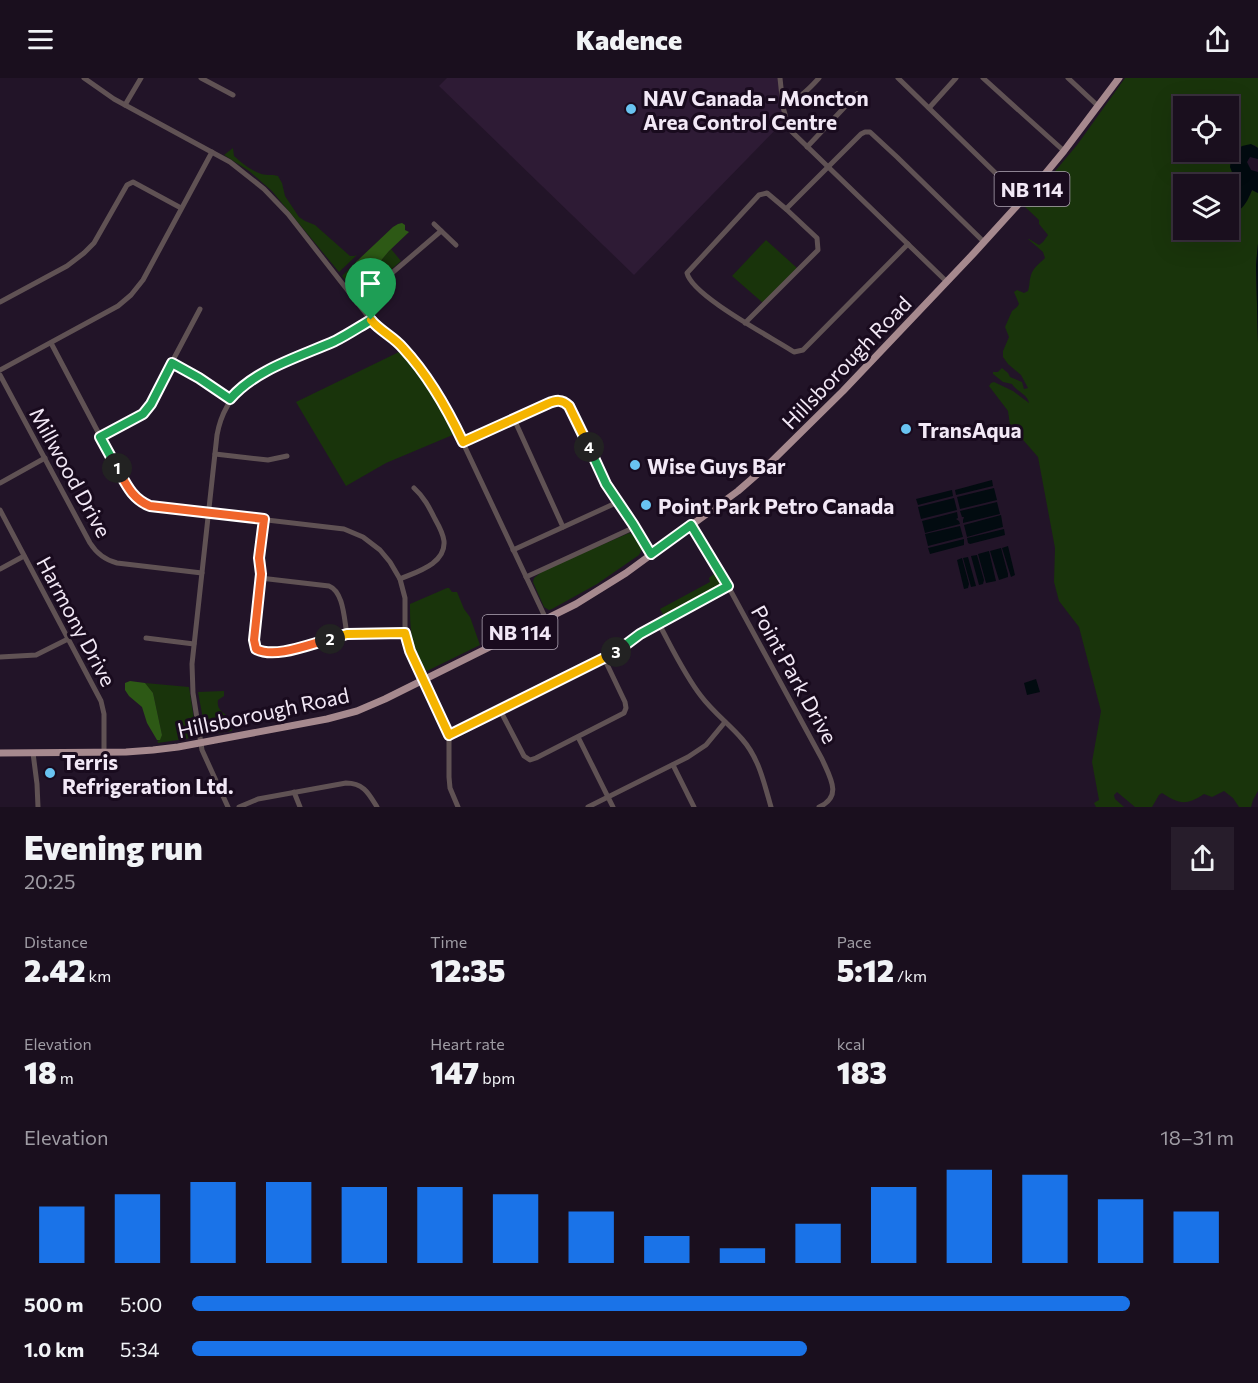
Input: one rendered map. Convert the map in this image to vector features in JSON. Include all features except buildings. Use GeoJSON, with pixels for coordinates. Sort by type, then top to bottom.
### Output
{"type":"FeatureCollection","features":[{"type":"Feature","properties":{"kind":"main road","name":"Hillsborough Road"},"geometry":{"type":"LineString","coordinates":[[0,753],[144,751],[178,747],[347,714],[424,680],[546,620],[597,592],[738,491],[769,464],[843,391],[1035,186],[1119,78]]}},
{"type":"Feature","properties":{"kind":"street"},"geometry":{"type":"LineString","coordinates":[[84,78],[125,105],[212,152],[248,175],[288,214],[371,320],[400,344],[441,398],[546,620]]}},
{"type":"Feature","properties":{"kind":"street"},"geometry":{"type":"LineString","coordinates":[[125,105],[141,78]]}},
{"type":"Feature","properties":{"kind":"street"},"geometry":{"type":"LineString","coordinates":[[201,78],[233,95]]}},
{"type":"Feature","properties":{"kind":"street"},"geometry":{"type":"LineString","coordinates":[[780,78],[783,107],[789,129],[946,281]]}},
{"type":"Feature","properties":{"kind":"street"},"geometry":{"type":"LineString","coordinates":[[783,102],[788,102],[805,93],[819,78]]}},
{"type":"Feature","properties":{"kind":"street"},"geometry":{"type":"LineString","coordinates":[[898,78],[1022,199]]}},
{"type":"Feature","properties":{"kind":"street"},"geometry":{"type":"LineString","coordinates":[[928,108],[956,78]]}},
{"type":"Feature","properties":{"kind":"street"},"geometry":{"type":"LineString","coordinates":[[983,78],[1064,151]]}},
{"type":"Feature","properties":{"kind":"street"},"geometry":{"type":"LineString","coordinates":[[1068,78],[1098,106]]}},
{"type":"Feature","properties":{"kind":"street"},"geometry":{"type":"LineString","coordinates":[[807,147],[857,94]]}},
{"type":"Feature","properties":{"kind":"street"},"geometry":{"type":"LineString","coordinates":[[786,209],[861,134],[870,132],[984,242]]}},
{"type":"Feature","properties":{"kind":"street"},"geometry":{"type":"LineString","coordinates":[[0,370],[118,306],[131,296],[143,279],[212,152]]}},
{"type":"Feature","properties":{"kind":"street"},"geometry":{"type":"LineString","coordinates":[[0,302],[71,264],[84,253],[94,243],[130,183],[133,182],[182,208]]}},
{"type":"Feature","properties":{"kind":"street"},"geometry":{"type":"LineString","coordinates":[[745,323],[818,250],[817,238],[786,209],[767,193],[759,195],[687,273],[688,278],[705,294],[745,323],[794,352],[803,350],[909,244]]}},
{"type":"Feature","properties":{"kind":"street"},"geometry":{"type":"LineString","coordinates":[[434,224],[456,245]]}},
{"type":"Feature","properties":{"kind":"street"},"geometry":{"type":"LineString","coordinates":[[357,303],[441,231]]}},
{"type":"Feature","properties":{"kind":"street"},"geometry":{"type":"LineString","coordinates":[[100,437],[143,414],[151,404],[200,309]]}},
{"type":"Feature","properties":{"kind":"street"},"geometry":{"type":"LineString","coordinates":[[228,807],[204,755],[192,685],[194,644],[220,422],[230,399],[258,376],[340,339],[371,320]]}},
{"type":"Feature","properties":{"kind":"street"},"geometry":{"type":"LineString","coordinates":[[51,343],[127,487],[140,501],[150,506],[333,527],[354,532],[380,550],[400,579],[405,598],[405,633],[410,651],[449,735],[450,788],[458,807]]}},
{"type":"Feature","properties":{"kind":"street"},"geometry":{"type":"LineString","coordinates":[[172,363],[230,399]]}},
{"type":"Feature","properties":{"kind":"street","name":"Millwood Drive"},"geometry":{"type":"LineString","coordinates":[[0,375],[96,553],[117,563],[202,573]]}},
{"type":"Feature","properties":{"kind":"street"},"geometry":{"type":"LineString","coordinates":[[463,442],[552,402],[562,401],[573,413],[606,484],[651,554]]}},
{"type":"Feature","properties":{"kind":"street"},"geometry":{"type":"LineString","coordinates":[[514,419],[563,527]]}},
{"type":"Feature","properties":{"kind":"street"},"geometry":{"type":"LineString","coordinates":[[215,454],[268,460],[287,456]]}},
{"type":"Feature","properties":{"kind":"street"},"geometry":{"type":"LineString","coordinates":[[0,483],[45,459]]}},
{"type":"Feature","properties":{"kind":"street"},"geometry":{"type":"LineString","coordinates":[[400,579],[434,563],[444,548],[442,533],[426,501],[414,488]]}},
{"type":"Feature","properties":{"kind":"street"},"geometry":{"type":"LineString","coordinates":[[513,550],[618,502]]}},
{"type":"Feature","properties":{"kind":"street","name":"Harmony Drive"},"geometry":{"type":"LineString","coordinates":[[0,510],[102,705],[104,752]]}},
{"type":"Feature","properties":{"kind":"street"},"geometry":{"type":"LineString","coordinates":[[264,519],[254,640],[257,650],[280,652],[347,634],[405,633]]}},
{"type":"Feature","properties":{"kind":"street","name":"Point Park Drive"},"geometry":{"type":"LineString","coordinates":[[691,525],[728,586],[830,776],[833,786],[832,797],[819,807]]}},
{"type":"Feature","properties":{"kind":"street"},"geometry":{"type":"LineString","coordinates":[[526,577],[635,527]]}},
{"type":"Feature","properties":{"kind":"street"},"geometry":{"type":"LineString","coordinates":[[0,569],[24,556]]}},
{"type":"Feature","properties":{"kind":"street"},"geometry":{"type":"LineString","coordinates":[[260,578],[330,586],[335,589],[340,597],[347,634]]}},
{"type":"Feature","properties":{"kind":"street"},"geometry":{"type":"LineString","coordinates":[[449,735],[621,649],[640,634],[728,586]]}},
{"type":"Feature","properties":{"kind":"street"},"geometry":{"type":"LineString","coordinates":[[659,624],[694,687],[711,709],[741,737],[753,754],[763,776],[771,807]]}},
{"type":"Feature","properties":{"kind":"street"},"geometry":{"type":"LineString","coordinates":[[146,638],[194,644]]}},
{"type":"Feature","properties":{"kind":"street"},"geometry":{"type":"LineString","coordinates":[[0,657],[33,656],[68,639]]}},
{"type":"Feature","properties":{"kind":"street"},"geometry":{"type":"LineString","coordinates":[[500,710],[527,759],[536,758],[578,737],[626,710],[626,702],[604,658]]}},
{"type":"Feature","properties":{"kind":"street"},"geometry":{"type":"LineString","coordinates":[[588,807],[696,752],[706,745],[725,722]]}},
{"type":"Feature","properties":{"kind":"street"},"geometry":{"type":"LineString","coordinates":[[578,737],[613,807]]}},
{"type":"Feature","properties":{"kind":"street"},"geometry":{"type":"LineString","coordinates":[[33,753],[38,807]]}},
{"type":"Feature","properties":{"kind":"street"},"geometry":{"type":"LineString","coordinates":[[673,765],[694,807]]}},
{"type":"Feature","properties":{"kind":"street"},"geometry":{"type":"LineString","coordinates":[[239,807],[258,799],[342,783],[355,783],[365,789],[377,807]]}},
{"type":"Feature","properties":{"kind":"street"},"geometry":{"type":"LineString","coordinates":[[294,792],[300,807]]}},
{"type":"Feature","properties":{"kind":"shaded area"},"geometry":{"type":"Polygon","coordinates":[[[447,78],[780,78],[785,120],[634,275],[439,86],[447,78]]]}},
{"type":"Feature","properties":{"kind":"shaded area"},"geometry":{"type":"Polygon","coordinates":[[[1251,144],[1258,148],[1258,159],[1250,157],[1247,162],[1251,170],[1258,172],[1258,193],[1252,190],[1246,203],[1239,210],[1239,174],[1233,174],[1230,167],[1231,162],[1239,162],[1239,148],[1251,144]]]}},
{"type":"Feature","properties":{"kind":"shaded area"},"geometry":{"type":"Polygon","coordinates":[[[1258,244],[1258,343],[1256,265],[1258,244]]]}},
{"type":"Feature","properties":{"kind":"shaded area"},"geometry":{"type":"Polygon","coordinates":[[[992,480],[993,486],[956,495],[955,490],[992,480]]]}},
{"type":"Feature","properties":{"kind":"shaded area"},"geometry":{"type":"Polygon","coordinates":[[[994,488],[997,500],[960,509],[957,497],[994,488]]]}},
{"type":"Feature","properties":{"kind":"shaded area"},"geometry":{"type":"Polygon","coordinates":[[[952,490],[953,496],[918,505],[916,499],[952,490]]]}},
{"type":"Feature","properties":{"kind":"shaded area"},"geometry":{"type":"Polygon","coordinates":[[[954,498],[957,510],[921,519],[918,507],[954,498]]]}},
{"type":"Feature","properties":{"kind":"shaded area"},"geometry":{"type":"Polygon","coordinates":[[[997,502],[1000,514],[963,523],[964,517],[960,511],[997,502]]]}},
{"type":"Feature","properties":{"kind":"shaded area"},"geometry":{"type":"Polygon","coordinates":[[[957,512],[958,518],[956,519],[960,524],[925,533],[922,521],[957,512]]]}},
{"type":"Feature","properties":{"kind":"shaded area"},"geometry":{"type":"Polygon","coordinates":[[[1001,515],[1003,527],[967,537],[964,525],[1001,515]]]}},
{"type":"Feature","properties":{"kind":"shaded area"},"geometry":{"type":"Polygon","coordinates":[[[960,526],[963,537],[928,546],[925,534],[960,526]]]}},
{"type":"Feature","properties":{"kind":"shaded area"},"geometry":{"type":"Polygon","coordinates":[[[1004,529],[1005,535],[968,543],[967,538],[1004,529]]]}},
{"type":"Feature","properties":{"kind":"shaded area"},"geometry":{"type":"Polygon","coordinates":[[[964,539],[964,545],[930,554],[928,548],[964,539]]]}},
{"type":"Feature","properties":{"kind":"shaded area"},"geometry":{"type":"Polygon","coordinates":[[[1008,546],[1015,575],[1011,577],[1002,548],[1008,546]]]}},
{"type":"Feature","properties":{"kind":"shaded area"},"geometry":{"type":"Polygon","coordinates":[[[1001,548],[1008,577],[999,580],[990,551],[1001,548]]]}},
{"type":"Feature","properties":{"kind":"shaded area"},"geometry":{"type":"Polygon","coordinates":[[[989,551],[996,581],[986,583],[978,554],[989,551]]]}},
{"type":"Feature","properties":{"kind":"shaded area"},"geometry":{"type":"Polygon","coordinates":[[[977,555],[984,580],[983,584],[979,585],[971,556],[977,555]]]}},
{"type":"Feature","properties":{"kind":"shaded area"},"geometry":{"type":"Polygon","coordinates":[[[968,557],[976,586],[971,587],[963,558],[968,557]]]}},
{"type":"Feature","properties":{"kind":"shaded area"},"geometry":{"type":"Polygon","coordinates":[[[962,558],[969,584],[968,588],[964,589],[957,560],[962,558]]]}},
{"type":"Feature","properties":{"kind":"shaded area"},"geometry":{"type":"Polygon","coordinates":[[[1036,679],[1040,692],[1027,695],[1024,683],[1036,679]]]}},
{"type":"Feature","properties":{"kind":"green space"},"geometry":{"type":"Polygon","coordinates":[[[1125,78],[1258,78],[1258,148],[1254,145],[1239,153],[1239,96],[1173,96],[1173,162],[1230,162],[1233,174],[1173,174],[1173,240],[1239,240],[1239,210],[1244,206],[1252,190],[1258,193],[1256,265],[1258,791],[1251,807],[1239,807],[1224,791],[1212,797],[1204,794],[1187,802],[1178,801],[1162,793],[1152,807],[1135,807],[1117,792],[1114,795],[1115,799],[1124,807],[1096,807],[1094,803],[1099,800],[1092,762],[1101,711],[1079,627],[1059,601],[1054,582],[1055,548],[1038,457],[1010,425],[1008,411],[989,386],[994,382],[1013,391],[1029,403],[1012,384],[1003,382],[993,372],[998,372],[1002,368],[1010,377],[1022,382],[1024,389],[1028,388],[1021,375],[1003,357],[1009,337],[1005,327],[1012,311],[1019,304],[1014,292],[1028,291],[1032,272],[1045,258],[1043,252],[1028,239],[1039,245],[1048,235],[1039,224],[1039,220],[1023,205],[1077,145],[1125,78]]]}},
{"type":"Feature","properties":{"kind":"green space"},"geometry":{"type":"Polygon","coordinates":[[[233,148],[234,156],[249,168],[261,174],[278,176],[285,196],[299,217],[315,225],[350,256],[357,255],[339,272],[272,191],[249,171],[224,155],[233,148]]]}},
{"type":"Feature","properties":{"kind":"green space"},"geometry":{"type":"Polygon","coordinates":[[[402,223],[405,225],[405,230],[409,232],[378,264],[368,268],[359,276],[354,275],[353,269],[356,262],[393,227],[402,223]]]}},
{"type":"Feature","properties":{"kind":"green space"},"geometry":{"type":"Polygon","coordinates":[[[766,240],[797,268],[763,303],[732,276],[766,240]]]}},
{"type":"Feature","properties":{"kind":"green space"},"geometry":{"type":"Polygon","coordinates":[[[391,249],[401,261],[365,292],[356,293],[342,276],[356,262],[353,272],[355,276],[359,276],[368,268],[375,267],[391,249]]]}},
{"type":"Feature","properties":{"kind":"green space"},"geometry":{"type":"Polygon","coordinates":[[[401,351],[435,398],[455,434],[386,463],[346,486],[296,402],[401,351]]]}},
{"type":"Feature","properties":{"kind":"green space"},"geometry":{"type":"Polygon","coordinates":[[[629,533],[634,535],[642,549],[639,555],[597,584],[552,609],[544,607],[533,582],[534,578],[544,570],[629,533]]]}},
{"type":"Feature","properties":{"kind":"green space"},"geometry":{"type":"Polygon","coordinates":[[[715,573],[720,582],[719,586],[664,616],[660,609],[710,582],[709,578],[715,573]]]}},
{"type":"Feature","properties":{"kind":"green space"},"geometry":{"type":"Polygon","coordinates":[[[447,588],[452,592],[457,592],[470,617],[480,645],[427,671],[414,645],[410,604],[447,588]]]}},
{"type":"Feature","properties":{"kind":"green space"},"geometry":{"type":"Polygon","coordinates":[[[130,681],[145,683],[153,693],[162,735],[160,740],[157,740],[147,723],[142,707],[125,690],[125,683],[130,681]]]}},
{"type":"Feature","properties":{"kind":"green space"},"geometry":{"type":"Polygon","coordinates":[[[145,683],[189,687],[195,736],[158,743],[157,740],[162,735],[153,693],[145,683]]]}},
{"type":"Feature","properties":{"kind":"green space"},"geometry":{"type":"Polygon","coordinates":[[[224,691],[224,696],[218,700],[218,704],[230,721],[232,731],[208,734],[205,730],[198,692],[224,691]]]}},
{"type":"Feature","properties":{"kind":"place","name":"NAV Canada - Moncton Area Control Centre"},"geometry":{"type":"Point","coordinates":[631,109]}},
{"type":"Feature","properties":{"kind":"place","name":"TransAqua"},"geometry":{"type":"Point","coordinates":[906,429]}},
{"type":"Feature","properties":{"kind":"place","name":"Wise Guys Bar"},"geometry":{"type":"Point","coordinates":[635,465]}},
{"type":"Feature","properties":{"kind":"place","name":"Point Park Petro Canada"},"geometry":{"type":"Point","coordinates":[646,505]}},
{"type":"Feature","properties":{"kind":"place","name":"Terris Refrigeration Ltd."},"geometry":{"type":"Point","coordinates":[50,773]}},
{"type":"Feature","properties":{"kind":"route"},"geometry":{"type":"LineString","coordinates":[[371,320],[400,344],[441,398],[463,442],[552,402],[559,400],[565,402],[573,413],[606,484],[651,554],[691,525],[728,586],[640,634],[621,649],[449,735],[410,651],[405,633],[347,634],[280,652],[257,650],[254,640],[264,519],[155,507],[143,503],[127,487],[100,437],[143,414],[151,404],[172,363],[230,399],[258,376],[340,339],[371,320]]}}]}
